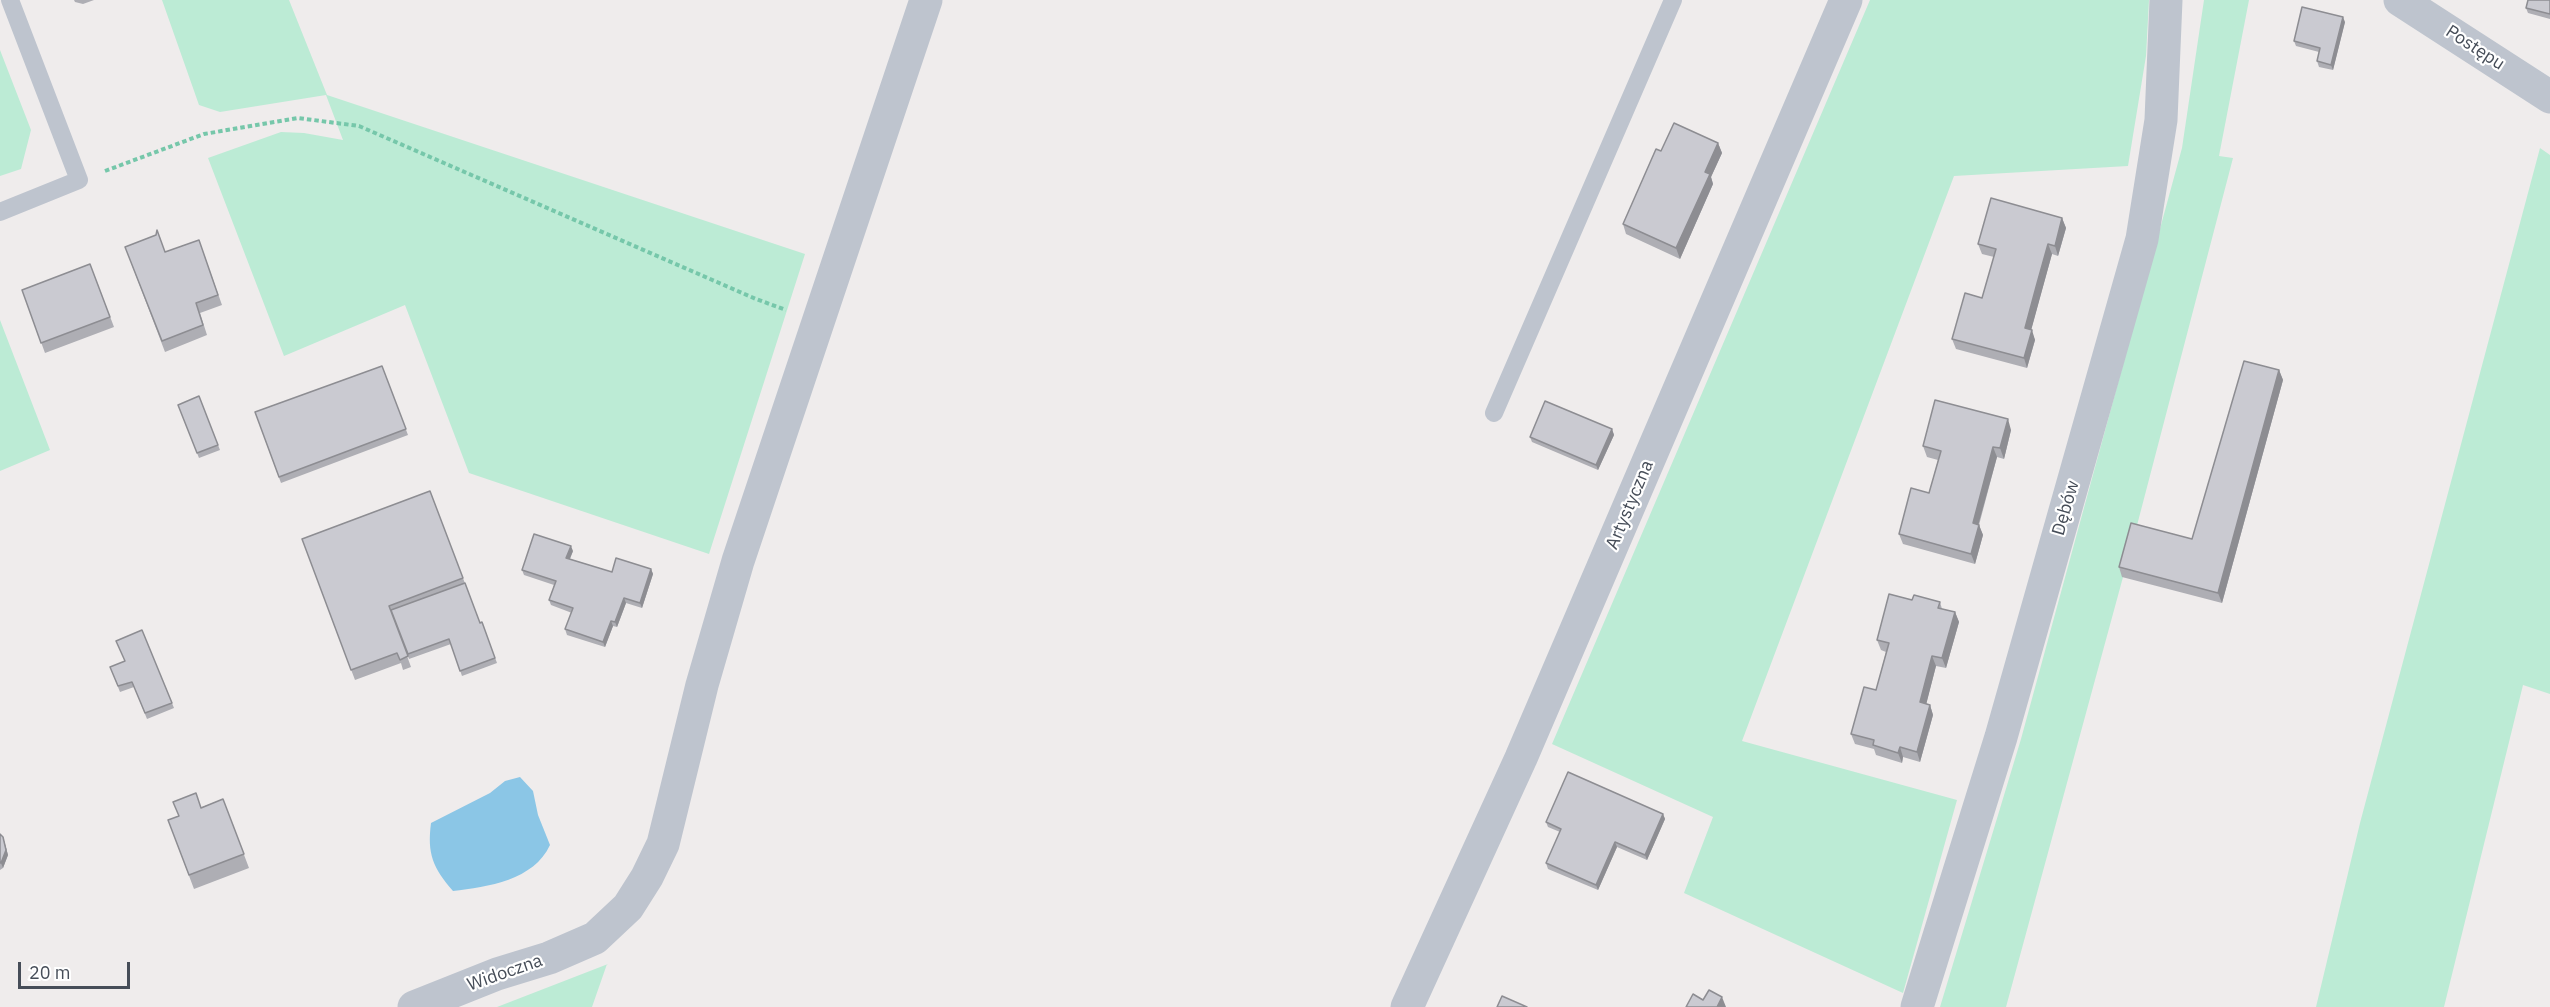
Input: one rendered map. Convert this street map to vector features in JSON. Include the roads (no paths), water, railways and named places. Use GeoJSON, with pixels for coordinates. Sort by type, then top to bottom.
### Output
{"type":"FeatureCollection","features":[{"type":"Feature","properties":{"kind":"street","name":"Widoczna"},"geometry":{"type":"LineString","coordinates":[[414,1007],[497,974],[549,958],[595,938],[628,907],[647,877],[663,844],[702,686],[738,561],[926,0]]}},
{"type":"Feature","properties":{"kind":"street","name":"Artystyczna"},"geometry":{"type":"LineString","coordinates":[[1407,1007],[1521,759],[1846,0]]}},
{"type":"Feature","properties":{"kind":"street","name":"Dębów"},"geometry":{"type":"LineString","coordinates":[[1917,1007],[2001,737],[2142,238],[2161,120],[2166,0]]}},
{"type":"Feature","properties":{"kind":"street","name":"Postępu"},"geometry":{"type":"LineString","coordinates":[[2400,0],[2550,98]]}},
{"type":"Feature","properties":{"kind":"lane"},"geometry":{"type":"LineString","coordinates":[[0,212],[80,180],[10,0]]}},
{"type":"Feature","properties":{"kind":"lane"},"geometry":{"type":"LineString","coordinates":[[1494,413],[1673,0]]}},
{"type":"Feature","properties":{"kind":"water"},"geometry":{"type":"Polygon","coordinates":[[[520,777],[533,791],[538,815],[550,845],[543,857],[522,874],[509,880],[453,891],[436,868],[433,860],[430,843],[431,823],[490,793],[505,781],[520,777]]]}}]}
